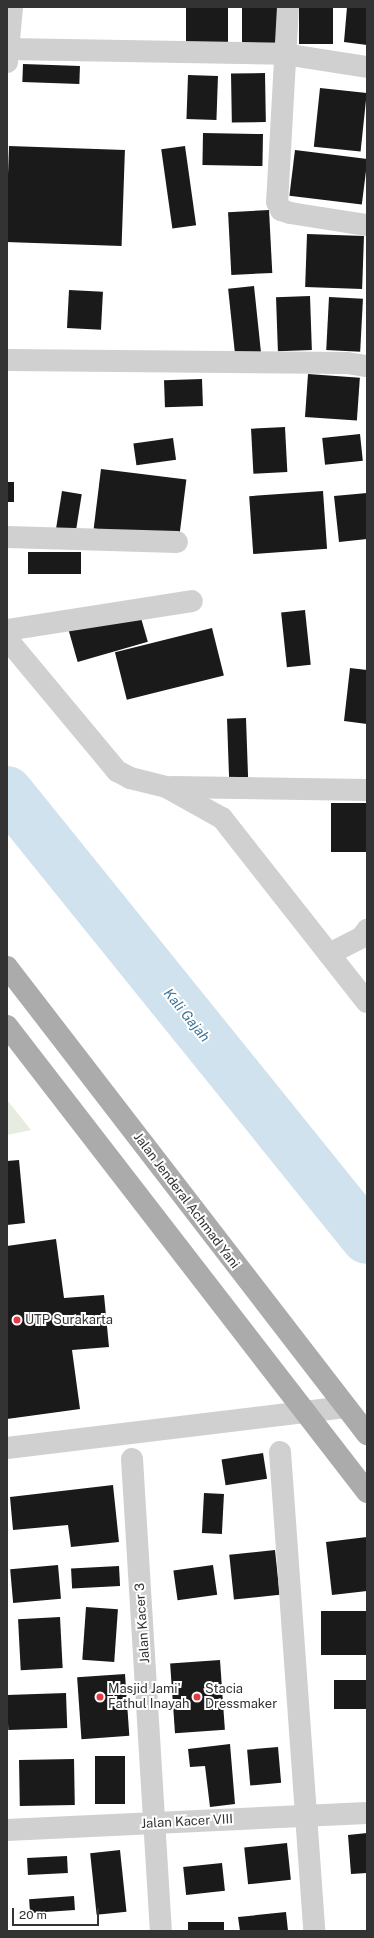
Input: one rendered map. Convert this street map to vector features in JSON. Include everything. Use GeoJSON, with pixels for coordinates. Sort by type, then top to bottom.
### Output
{"type":"FeatureCollection","features":[{"type":"Feature","properties":{"kind":"main road","name":"Jalan Jenderal Achmad Yani"},"geometry":{"type":"LineString","coordinates":[[7,967],[367,1434]]}},
{"type":"Feature","properties":{"kind":"main road"},"geometry":{"type":"LineString","coordinates":[[7,1026],[367,1492]]}},
{"type":"Feature","properties":{"kind":"street"},"geometry":{"type":"LineString","coordinates":[[12,7],[7,53],[284,54],[367,67]]}},
{"type":"Feature","properties":{"kind":"street"},"geometry":{"type":"LineString","coordinates":[[288,7],[284,54],[277,202],[281,210],[290,213],[367,225]]}},
{"type":"Feature","properties":{"kind":"street"},"geometry":{"type":"LineString","coordinates":[[7,360],[347,363],[367,366]]}},
{"type":"Feature","properties":{"kind":"street"},"geometry":{"type":"LineString","coordinates":[[7,537],[177,542]]}},
{"type":"Feature","properties":{"kind":"street"},"geometry":{"type":"LineString","coordinates":[[7,630],[192,601]]}},
{"type":"Feature","properties":{"kind":"street"},"geometry":{"type":"LineString","coordinates":[[7,639],[117,771],[130,778],[166,787],[205,807],[222,818],[367,1002]]}},
{"type":"Feature","properties":{"kind":"street"},"geometry":{"type":"LineString","coordinates":[[166,787],[367,790]]}},
{"type":"Feature","properties":{"kind":"street"},"geometry":{"type":"LineString","coordinates":[[329,954],[362,937],[367,930]]}},
{"type":"Feature","properties":{"kind":"street"},"geometry":{"type":"LineString","coordinates":[[7,1448],[346,1407]]}},
{"type":"Feature","properties":{"kind":"street"},"geometry":{"type":"LineString","coordinates":[[280,1452],[314,1931]]}},
{"type":"Feature","properties":{"kind":"street","name":"Jalan Kacer 3"},"geometry":{"type":"LineString","coordinates":[[132,1458],[156,1823],[161,1931]]}},
{"type":"Feature","properties":{"kind":"street","name":"Jalan Kacer VIII"},"geometry":{"type":"LineString","coordinates":[[7,1830],[367,1813]]}},
{"type":"Feature","properties":{"kind":"shaded area"},"geometry":{"type":"Polygon","coordinates":[[[7,1100],[31,1130],[7,1135],[7,1100]]]}},
{"type":"Feature","properties":{"kind":"building"},"geometry":{"type":"Polygon","coordinates":[[[186,7],[228,7],[228,46],[186,46],[186,7]]]}},
{"type":"Feature","properties":{"kind":"building"},"geometry":{"type":"Polygon","coordinates":[[[242,7],[284,7],[284,47],[242,47],[242,7]]]}},
{"type":"Feature","properties":{"kind":"building"},"geometry":{"type":"Polygon","coordinates":[[[299,7],[333,7],[333,44],[299,44],[299,7]]]}},
{"type":"Feature","properties":{"kind":"building"},"geometry":{"type":"Polygon","coordinates":[[[347,7],[367,7],[367,45],[344,42],[347,7]]]}},
{"type":"Feature","properties":{"kind":"building"},"geometry":{"type":"Polygon","coordinates":[[[23,64],[80,66],[79,84],[22,82],[23,64]]]}},
{"type":"Feature","properties":{"kind":"building"},"geometry":{"type":"Polygon","coordinates":[[[265,73],[266,122],[232,123],[231,74],[265,73]]]}},
{"type":"Feature","properties":{"kind":"building"},"geometry":{"type":"Polygon","coordinates":[[[188,75],[218,76],[216,120],[186,119],[188,75]]]}},
{"type":"Feature","properties":{"kind":"building"},"geometry":{"type":"Polygon","coordinates":[[[320,88],[367,93],[361,152],[314,147],[320,88]]]}},
{"type":"Feature","properties":{"kind":"building"},"geometry":{"type":"Polygon","coordinates":[[[203,133],[263,134],[262,166],[202,165],[203,133]]]}},
{"type":"Feature","properties":{"kind":"building"},"geometry":{"type":"Polygon","coordinates":[[[9,146],[125,150],[122,246],[7,242],[9,146]]]}},
{"type":"Feature","properties":{"kind":"building"},"geometry":{"type":"Polygon","coordinates":[[[185,146],[196,225],[172,229],[161,149],[185,146]]]}},
{"type":"Feature","properties":{"kind":"building"},"geometry":{"type":"Polygon","coordinates":[[[295,150],[367,159],[362,205],[289,196],[295,150]]]}},
{"type":"Feature","properties":{"kind":"building"},"geometry":{"type":"Polygon","coordinates":[[[269,210],[272,273],[231,275],[228,212],[269,210]]]}},
{"type":"Feature","properties":{"kind":"building"},"geometry":{"type":"Polygon","coordinates":[[[307,234],[364,236],[362,289],[305,287],[307,234]]]}},
{"type":"Feature","properties":{"kind":"building"},"geometry":{"type":"Polygon","coordinates":[[[254,286],[262,359],[236,361],[228,289],[254,286]]]}},
{"type":"Feature","properties":{"kind":"building"},"geometry":{"type":"Polygon","coordinates":[[[69,290],[103,292],[101,330],[67,328],[69,290]]]}},
{"type":"Feature","properties":{"kind":"building"},"geometry":{"type":"Polygon","coordinates":[[[310,296],[312,350],[278,351],[276,297],[310,296]]]}},
{"type":"Feature","properties":{"kind":"building"},"geometry":{"type":"Polygon","coordinates":[[[329,297],[363,299],[360,352],[326,350],[329,297]]]}},
{"type":"Feature","properties":{"kind":"building"},"geometry":{"type":"Polygon","coordinates":[[[308,374],[360,378],[357,421],[305,417],[308,374]]]}},
{"type":"Feature","properties":{"kind":"building"},"geometry":{"type":"Polygon","coordinates":[[[202,379],[203,406],[165,407],[164,380],[202,379]]]}},
{"type":"Feature","properties":{"kind":"building"},"geometry":{"type":"Polygon","coordinates":[[[285,427],[287,472],[253,474],[251,429],[285,427]]]}},
{"type":"Feature","properties":{"kind":"building"},"geometry":{"type":"Polygon","coordinates":[[[360,434],[363,461],[325,465],[322,438],[360,434]]]}},
{"type":"Feature","properties":{"kind":"building"},"geometry":{"type":"Polygon","coordinates":[[[173,438],[176,460],[136,465],[133,444],[173,438]]]}},
{"type":"Feature","properties":{"kind":"building"},"geometry":{"type":"Polygon","coordinates":[[[101,469],[186,479],[179,539],[94,529],[101,469]]]}},
{"type":"Feature","properties":{"kind":"building"},"geometry":{"type":"Polygon","coordinates":[[[7,482],[14,482],[14,502],[7,502],[7,482]]]}},
{"type":"Feature","properties":{"kind":"building"},"geometry":{"type":"Polygon","coordinates":[[[62,491],[82,494],[75,538],[55,534],[62,491]]]}},
{"type":"Feature","properties":{"kind":"building"},"geometry":{"type":"Polygon","coordinates":[[[323,491],[327,549],[253,554],[249,496],[323,491]]]}},
{"type":"Feature","properties":{"kind":"building"},"geometry":{"type":"Polygon","coordinates":[[[367,493],[367,539],[339,542],[334,496],[367,493]]]}},
{"type":"Feature","properties":{"kind":"building"},"geometry":{"type":"Polygon","coordinates":[[[28,552],[81,552],[81,574],[28,574],[28,552]]]}},
{"type":"Feature","properties":{"kind":"building"},"geometry":{"type":"Polygon","coordinates":[[[305,610],[311,665],[287,667],[281,613],[305,610]]]}},
{"type":"Feature","properties":{"kind":"building"},"geometry":{"type":"Polygon","coordinates":[[[139,611],[148,642],[78,662],[69,631],[139,611]]]}},
{"type":"Feature","properties":{"kind":"building"},"geometry":{"type":"Polygon","coordinates":[[[212,628],[224,676],[127,700],[115,652],[212,628]]]}},
{"type":"Feature","properties":{"kind":"building"},"geometry":{"type":"Polygon","coordinates":[[[350,668],[367,670],[367,724],[344,721],[350,668]]]}},
{"type":"Feature","properties":{"kind":"building"},"geometry":{"type":"Polygon","coordinates":[[[246,718],[248,777],[229,778],[227,719],[246,718]]]}},
{"type":"Feature","properties":{"kind":"building"},"geometry":{"type":"Polygon","coordinates":[[[331,803],[367,803],[367,852],[331,852],[331,803]]]}},
{"type":"Feature","properties":{"kind":"building"},"geometry":{"type":"Polygon","coordinates":[[[19,1160],[25,1223],[7,1225],[7,1161],[19,1160]]]}},
{"type":"Feature","properties":{"kind":"building"},"geometry":{"type":"Polygon","coordinates":[[[56,1239],[64,1298],[104,1295],[109,1347],[72,1350],[80,1409],[7,1419],[7,1246],[56,1239]]]}},
{"type":"Feature","properties":{"kind":"building"},"geometry":{"type":"Polygon","coordinates":[[[263,1453],[267,1479],[226,1485],[222,1460],[263,1453]]]}},
{"type":"Feature","properties":{"kind":"building"},"geometry":{"type":"Polygon","coordinates":[[[113,1485],[119,1542],[71,1547],[68,1525],[13,1530],[10,1497],[113,1485]]]}},
{"type":"Feature","properties":{"kind":"building"},"geometry":{"type":"Polygon","coordinates":[[[204,1493],[224,1494],[222,1534],[202,1533],[204,1493]]]}},
{"type":"Feature","properties":{"kind":"building"},"geometry":{"type":"Polygon","coordinates":[[[367,1537],[367,1591],[332,1595],[326,1542],[367,1537]]]}},
{"type":"Feature","properties":{"kind":"building"},"geometry":{"type":"Polygon","coordinates":[[[275,1550],[280,1595],[234,1600],[229,1555],[275,1550]]]}},
{"type":"Feature","properties":{"kind":"building"},"geometry":{"type":"Polygon","coordinates":[[[58,1565],[61,1599],[13,1603],[10,1569],[58,1565]]]}},
{"type":"Feature","properties":{"kind":"building"},"geometry":{"type":"Polygon","coordinates":[[[213,1565],[217,1595],[178,1600],[173,1571],[213,1565]]]}},
{"type":"Feature","properties":{"kind":"building"},"geometry":{"type":"Polygon","coordinates":[[[119,1566],[120,1586],[72,1588],[71,1569],[119,1566]]]}},
{"type":"Feature","properties":{"kind":"building"},"geometry":{"type":"Polygon","coordinates":[[[86,1607],[118,1609],[114,1662],[82,1660],[86,1607]]]}},
{"type":"Feature","properties":{"kind":"building"},"geometry":{"type":"Polygon","coordinates":[[[321,1611],[367,1611],[367,1655],[321,1655],[321,1611]]]}},
{"type":"Feature","properties":{"kind":"building"},"geometry":{"type":"Polygon","coordinates":[[[60,1617],[63,1668],[21,1670],[18,1619],[60,1617]]]}},
{"type":"Feature","properties":{"kind":"building","name":"Stacia Dressmaker"},"geometry":{"type":"Polygon","coordinates":[[[220,1660],[225,1730],[175,1733],[170,1663],[220,1660]]]}},
{"type":"Feature","properties":{"kind":"building"},"geometry":{"type":"Polygon","coordinates":[[[125,1674],[129,1736],[81,1739],[77,1677],[125,1674]]]}},
{"type":"Feature","properties":{"kind":"building"},"geometry":{"type":"Polygon","coordinates":[[[334,1680],[367,1680],[367,1709],[334,1709],[334,1680]]]}},
{"type":"Feature","properties":{"kind":"building"},"geometry":{"type":"Polygon","coordinates":[[[66,1693],[67,1728],[8,1730],[7,1695],[66,1693]]]}},
{"type":"Feature","properties":{"kind":"building"},"geometry":{"type":"Polygon","coordinates":[[[230,1744],[235,1804],[210,1807],[205,1766],[190,1767],[188,1749],[230,1744]]]}},
{"type":"Feature","properties":{"kind":"building"},"geometry":{"type":"Polygon","coordinates":[[[278,1747],[281,1783],[250,1786],[247,1750],[278,1747]]]}},
{"type":"Feature","properties":{"kind":"building"},"geometry":{"type":"Polygon","coordinates":[[[95,1756],[125,1756],[125,1804],[95,1804],[95,1756]]]}},
{"type":"Feature","properties":{"kind":"building"},"geometry":{"type":"Polygon","coordinates":[[[74,1759],[75,1805],[20,1806],[19,1760],[74,1759]]]}},
{"type":"Feature","properties":{"kind":"building"},"geometry":{"type":"Polygon","coordinates":[[[367,1833],[367,1873],[351,1874],[348,1835],[367,1833]]]}},
{"type":"Feature","properties":{"kind":"building"},"geometry":{"type":"Polygon","coordinates":[[[287,1843],[291,1880],[248,1884],[244,1847],[287,1843]]]}},
{"type":"Feature","properties":{"kind":"building"},"geometry":{"type":"Polygon","coordinates":[[[120,1850],[126,1912],[97,1915],[90,1853],[120,1850]]]}},
{"type":"Feature","properties":{"kind":"building"},"geometry":{"type":"Polygon","coordinates":[[[67,1856],[68,1873],[28,1875],[27,1858],[67,1856]]]}},
{"type":"Feature","properties":{"kind":"building"},"geometry":{"type":"Polygon","coordinates":[[[222,1863],[225,1891],[186,1895],[183,1867],[222,1863]]]}},
{"type":"Feature","properties":{"kind":"building"},"geometry":{"type":"Polygon","coordinates":[[[74,1896],[75,1910],[30,1913],[29,1899],[74,1896]]]}},
{"type":"Feature","properties":{"kind":"building"},"geometry":{"type":"Polygon","coordinates":[[[286,1912],[288,1931],[240,1931],[238,1917],[286,1912]]]}},
{"type":"Feature","properties":{"kind":"building"},"geometry":{"type":"Polygon","coordinates":[[[188,1922],[224,1922],[224,1931],[188,1931],[188,1922]]]}},
{"type":"Feature","properties":{"kind":"waterway","name":"Kali Gajah"},"geometry":{"type":"LineString","coordinates":[[7,792],[367,1238]]}},
{"type":"Feature","properties":{"kind":"place","name":"UTP Surakarta"},"geometry":{"type":"Point","coordinates":[17,1320]}},
{"type":"Feature","properties":{"kind":"place","name":"Masjid Jami' Fathul Inayah"},"geometry":{"type":"Point","coordinates":[100,1697]}},
{"type":"Feature","properties":{"kind":"place","name":"Stacia Dressmaker"},"geometry":{"type":"Point","coordinates":[197,1697]}}]}
